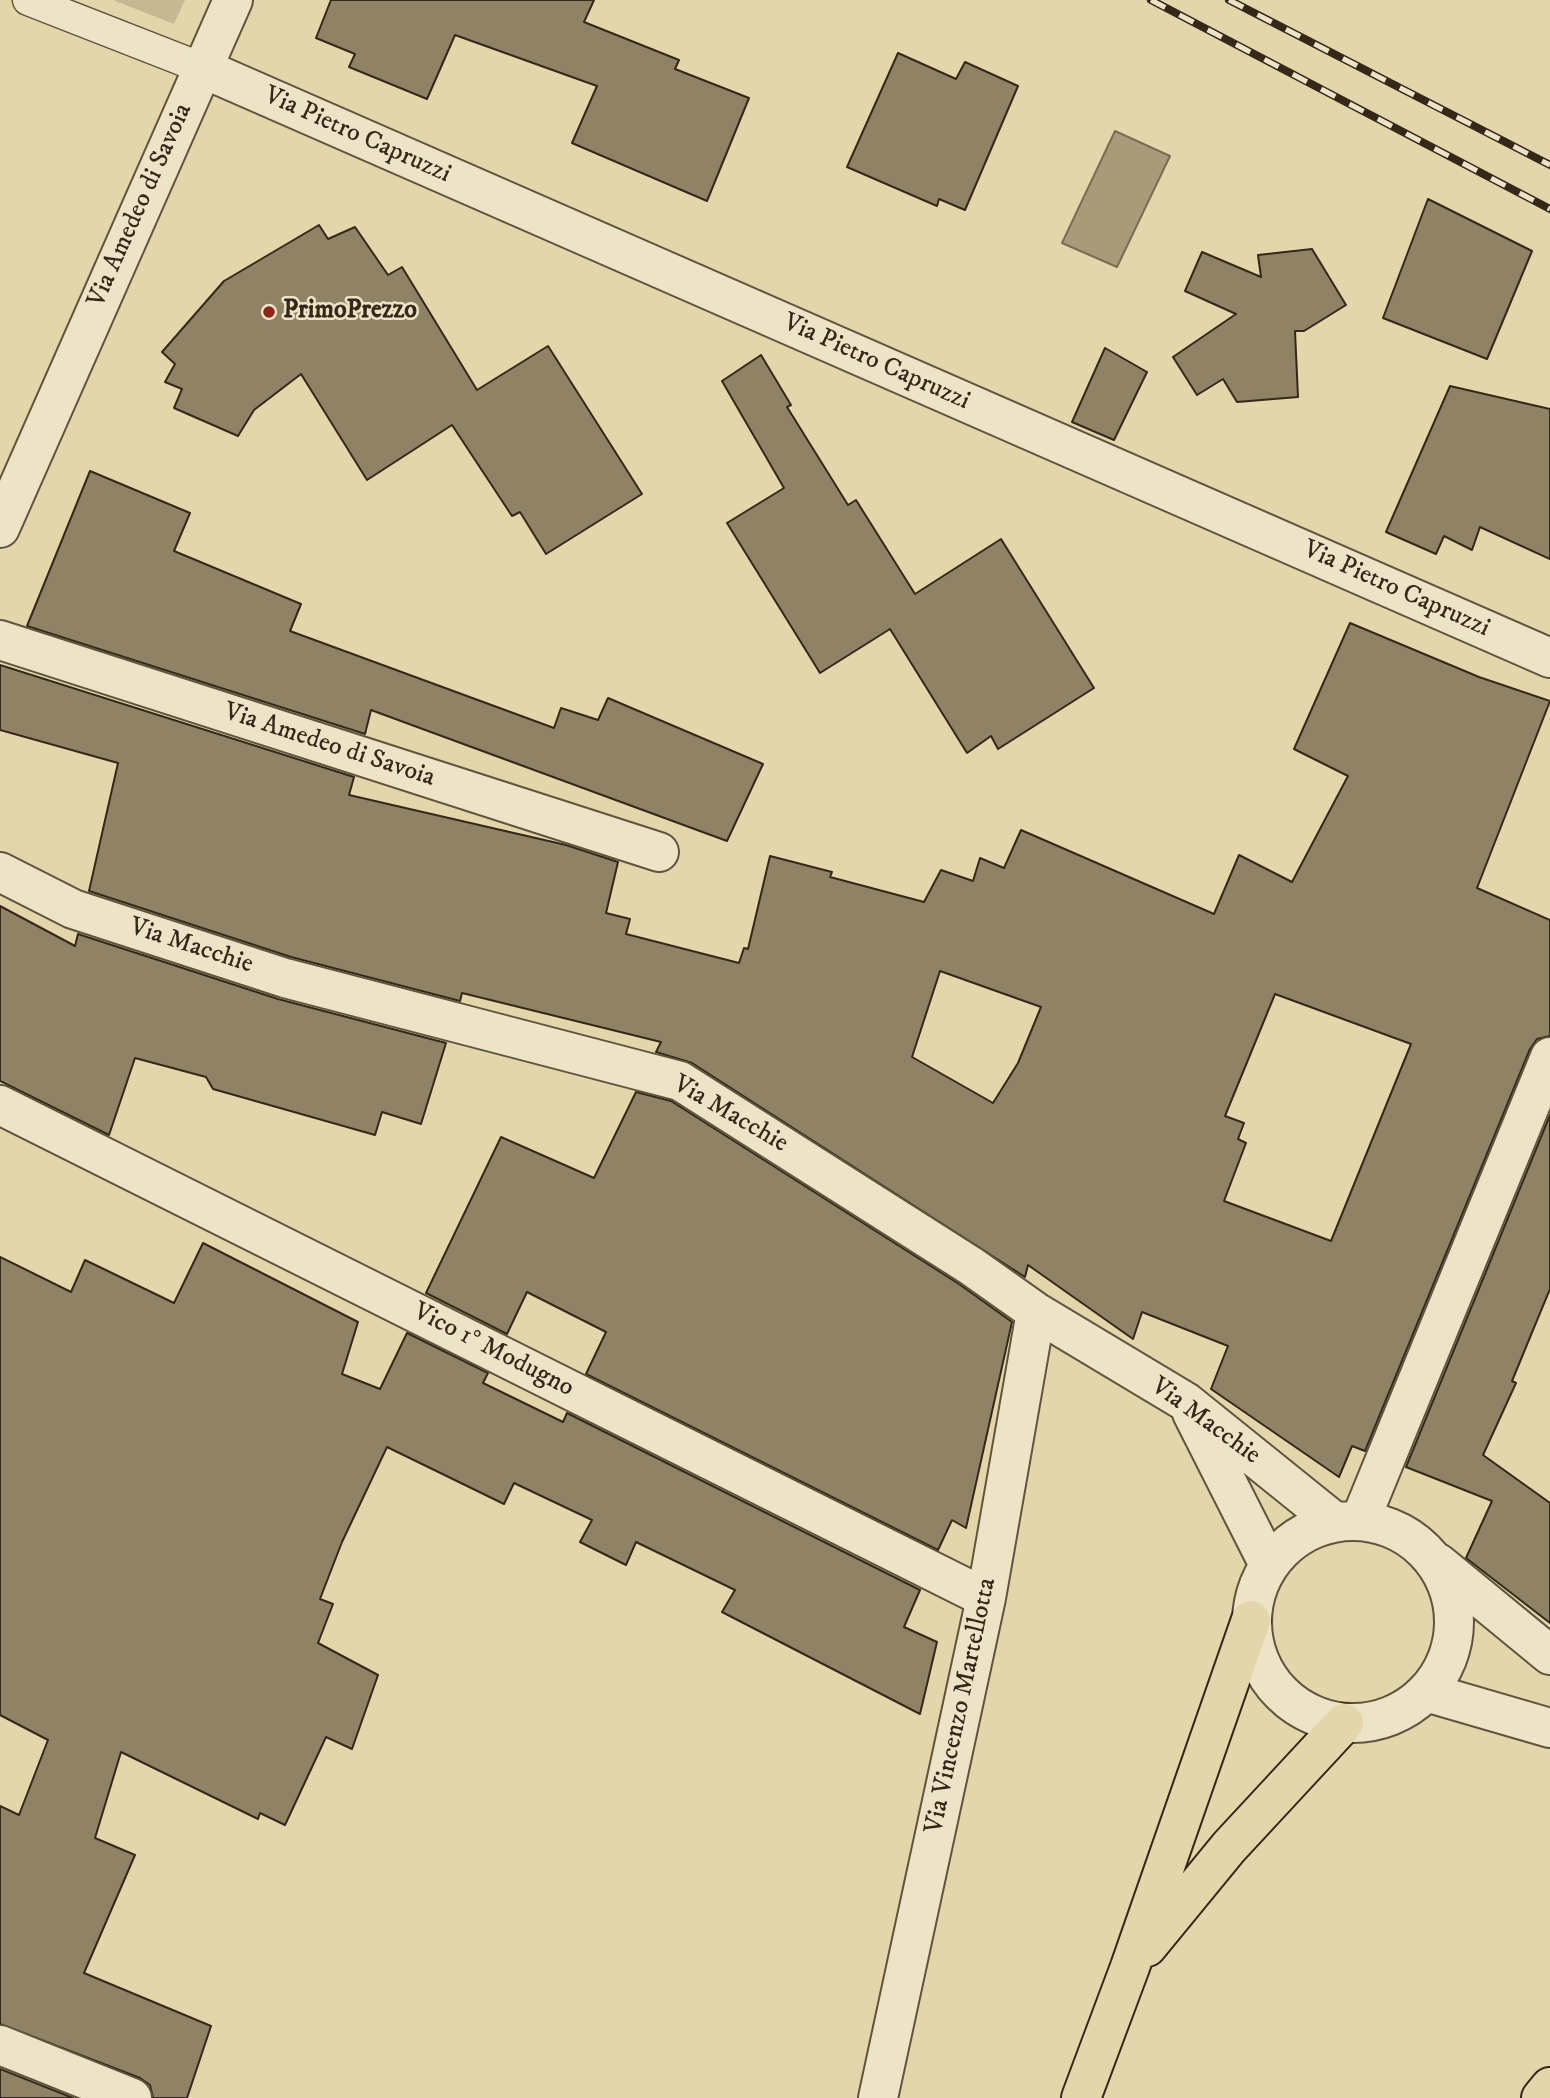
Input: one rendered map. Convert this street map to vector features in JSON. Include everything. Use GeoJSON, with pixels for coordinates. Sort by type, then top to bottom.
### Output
{"type":"FeatureCollection","features":[{"type":"Feature","properties":{"kind":"highway"},"geometry":{"type":"LineString","coordinates":[[1081,2098],[1130,1967],[1251,1620]]}},
{"type":"Feature","properties":{"kind":"highway"},"geometry":{"type":"LineString","coordinates":[[1130,1967],[1229,1847],[1344,1723]]}},
{"type":"Feature","properties":{"kind":"highway"},"geometry":{"type":"LineString","coordinates":[[1541,2098],[1550,2087]]}},
{"type":"Feature","properties":{"kind":"street","name":"Via Amedeo di Savoia"},"geometry":{"type":"LineString","coordinates":[[0,528],[233,0]]}},
{"type":"Feature","properties":{"kind":"street","name":"Via Pietro Capruzzi"},"geometry":{"type":"LineString","coordinates":[[202,68],[1550,658]]}},
{"type":"Feature","properties":{"kind":"street","name":"Via Amedeo di Savoia"},"geometry":{"type":"LineString","coordinates":[[0,640],[659,852]]}},
{"type":"Feature","properties":{"kind":"street","name":"Via Macchie"},"geometry":{"type":"LineString","coordinates":[[0,872],[73,909],[285,978],[680,1081],[971,1266],[1036,1312],[1186,1402],[1348,1522]]}},
{"type":"Feature","properties":{"kind":"street"},"geometry":{"type":"LineString","coordinates":[[1348,1522],[1550,1057]]}},
{"type":"Feature","properties":{"kind":"street","name":"Vico 1° Modugno"},"geometry":{"type":"LineString","coordinates":[[0,1105],[986,1598]]}},
{"type":"Feature","properties":{"kind":"street","name":"Via Vincenzo Martellotta"},"geometry":{"type":"LineString","coordinates":[[878,2098],[986,1598],[1036,1312]]}},
{"type":"Feature","properties":{"kind":"street"},"geometry":{"type":"LineString","coordinates":[[1186,1402],[1269,1564]]}},
{"type":"Feature","properties":{"kind":"street"},"geometry":{"type":"LineString","coordinates":[[1432,1558],[1447,1583],[1454,1621],[1453,1640],[1443,1668],[1426,1692],[1399,1712],[1367,1722],[1344,1723],[1315,1715],[1288,1700],[1268,1677],[1255,1650],[1251,1620],[1256,1591],[1269,1564],[1298,1537],[1348,1522],[1387,1527],[1412,1539],[1550,1655]]}},
{"type":"Feature","properties":{"kind":"street"},"geometry":{"type":"LineString","coordinates":[[1426,1692],[1550,1728]]}},
{"type":"Feature","properties":{"kind":"street"},"geometry":{"type":"LineString","coordinates":[[0,2045],[132,2098]]}},
{"type":"Feature","properties":{"kind":"lane"},"geometry":{"type":"LineString","coordinates":[[29,0],[202,68]]}},
{"type":"Feature","properties":{"kind":"shaded area"},"geometry":{"type":"Polygon","coordinates":[[[113,0],[185,0],[174,24],[113,0]]]}},
{"type":"Feature","properties":{"kind":"shaded area"},"geometry":{"type":"Polygon","coordinates":[[[1115,131],[1170,156],[1117,267],[1062,243],[1115,131]]]}},
{"type":"Feature","properties":{"kind":"building"},"geometry":{"type":"Polygon","coordinates":[[[331,0],[594,0],[584,22],[679,60],[675,69],[749,98],[707,201],[572,143],[597,86],[455,35],[427,99],[349,67],[355,54],[316,38],[331,0]]]}},
{"type":"Feature","properties":{"kind":"building"},"geometry":{"type":"Polygon","coordinates":[[[898,53],[956,79],[965,62],[1018,86],[965,210],[939,199],[937,206],[847,167],[898,53]]]}},
{"type":"Feature","properties":{"kind":"building"},"geometry":{"type":"Polygon","coordinates":[[[1428,199],[1532,251],[1487,359],[1383,318],[1428,199]]]}},
{"type":"Feature","properties":{"kind":"building"},"geometry":{"type":"Polygon","coordinates":[[[319,225],[328,239],[355,227],[388,275],[402,267],[477,390],[548,346],[642,494],[546,554],[520,512],[512,516],[452,425],[367,480],[301,374],[254,410],[238,436],[174,408],[182,389],[165,382],[175,364],[162,352],[224,281],[319,225]]]}},
{"type":"Feature","properties":{"kind":"building"},"geometry":{"type":"Polygon","coordinates":[[[1312,249],[1346,305],[1304,331],[1295,331],[1298,397],[1237,402],[1223,379],[1197,395],[1173,357],[1236,314],[1185,291],[1202,252],[1261,277],[1258,255],[1312,249]]]}},
{"type":"Feature","properties":{"kind":"building"},"geometry":{"type":"Polygon","coordinates":[[[1105,348],[1147,372],[1114,440],[1072,422],[1105,348]]]}},
{"type":"Feature","properties":{"kind":"building"},"geometry":{"type":"Polygon","coordinates":[[[761,355],[791,405],[787,407],[848,505],[856,500],[915,594],[1001,539],[1094,688],[998,749],[991,736],[967,753],[890,629],[820,673],[727,523],[784,488],[722,381],[761,355]]]}},
{"type":"Feature","properties":{"kind":"building"},"geometry":{"type":"Polygon","coordinates":[[[1450,386],[1550,409],[1550,559],[1480,527],[1472,550],[1444,536],[1436,554],[1386,532],[1450,386]]]}},
{"type":"Feature","properties":{"kind":"building"},"geometry":{"type":"Polygon","coordinates":[[[90,471],[190,513],[174,551],[301,604],[290,631],[554,728],[561,708],[598,720],[608,698],[763,764],[727,841],[371,710],[365,734],[27,626],[90,471]]]}},
{"type":"Feature","properties":{"kind":"building"},"geometry":{"type":"Polygon","coordinates":[[[1350,623],[1479,677],[1550,701],[1477,888],[1550,920],[1550,1036],[1537,1039],[1530,1049],[1365,1451],[1352,1446],[1339,1477],[1211,1389],[1228,1346],[1142,1312],[1133,1339],[1028,1265],[1025,1277],[692,1063],[656,1052],[661,1042],[462,993],[460,1001],[291,957],[89,891],[118,763],[0,730],[0,665],[354,777],[349,795],[566,845],[618,862],[606,913],[630,919],[626,934],[739,963],[744,948],[748,949],[770,856],[832,872],[830,877],[924,902],[941,870],[973,881],[980,858],[1004,868],[1021,830],[1214,914],[1239,855],[1292,882],[1348,776],[1294,749],[1350,623]],[[940,971],[912,1057],[993,1103],[1018,1063],[1041,1007],[940,971]],[[1275,994],[1225,1116],[1244,1123],[1238,1139],[1246,1143],[1224,1201],[1331,1241],[1411,1044],[1275,994]]]}},
{"type":"Feature","properties":{"kind":"building"},"geometry":{"type":"Polygon","coordinates":[[[0,906],[75,946],[78,934],[278,999],[446,1043],[421,1124],[382,1112],[375,1135],[213,1089],[206,1077],[135,1058],[109,1135],[0,1081],[0,906]]]}},
{"type":"Feature","properties":{"kind":"building"},"geometry":{"type":"Polygon","coordinates":[[[636,1092],[671,1101],[959,1284],[1012,1322],[966,1528],[952,1520],[938,1550],[586,1374],[606,1332],[527,1292],[507,1334],[426,1293],[501,1137],[594,1178],[636,1092]]]}},
{"type":"Feature","properties":{"kind":"building"},"geometry":{"type":"Polygon","coordinates":[[[1550,1115],[1550,1289],[1512,1381],[1516,1383],[1483,1455],[1550,1503],[1550,1623],[1466,1558],[1492,1501],[1406,1467],[1550,1115]]]}},
{"type":"Feature","properties":{"kind":"building"},"geometry":{"type":"Polygon","coordinates":[[[203,1243],[358,1322],[342,1374],[380,1389],[407,1333],[488,1373],[483,1383],[563,1422],[567,1413],[920,1590],[904,1627],[937,1642],[920,1714],[722,1612],[735,1590],[636,1542],[626,1565],[580,1542],[592,1520],[514,1483],[504,1504],[387,1447],[342,1542],[320,1599],[333,1604],[318,1643],[378,1675],[352,1749],[326,1737],[285,1825],[260,1813],[258,1819],[121,1752],[95,1838],[135,1855],[84,1973],[211,2026],[187,2098],[153,2098],[150,2085],[140,2078],[0,2024],[0,1806],[19,1815],[48,1740],[0,1715],[0,1257],[71,1292],[85,1260],[174,1303],[203,1243]]]}},
{"type":"Feature","properties":{"kind":"building"},"geometry":{"type":"Polygon","coordinates":[[[0,2069],[73,2098],[0,2098],[0,2069]]]}},
{"type":"Feature","properties":{"kind":"railway"},"geometry":{"type":"LineString","coordinates":[[1151,0],[1550,209]]}},
{"type":"Feature","properties":{"kind":"railway"},"geometry":{"type":"LineString","coordinates":[[1229,0],[1550,165]]}},
{"type":"Feature","properties":{"kind":"place","name":"PrimoPrezzo"},"geometry":{"type":"Point","coordinates":[269,312]}}]}
